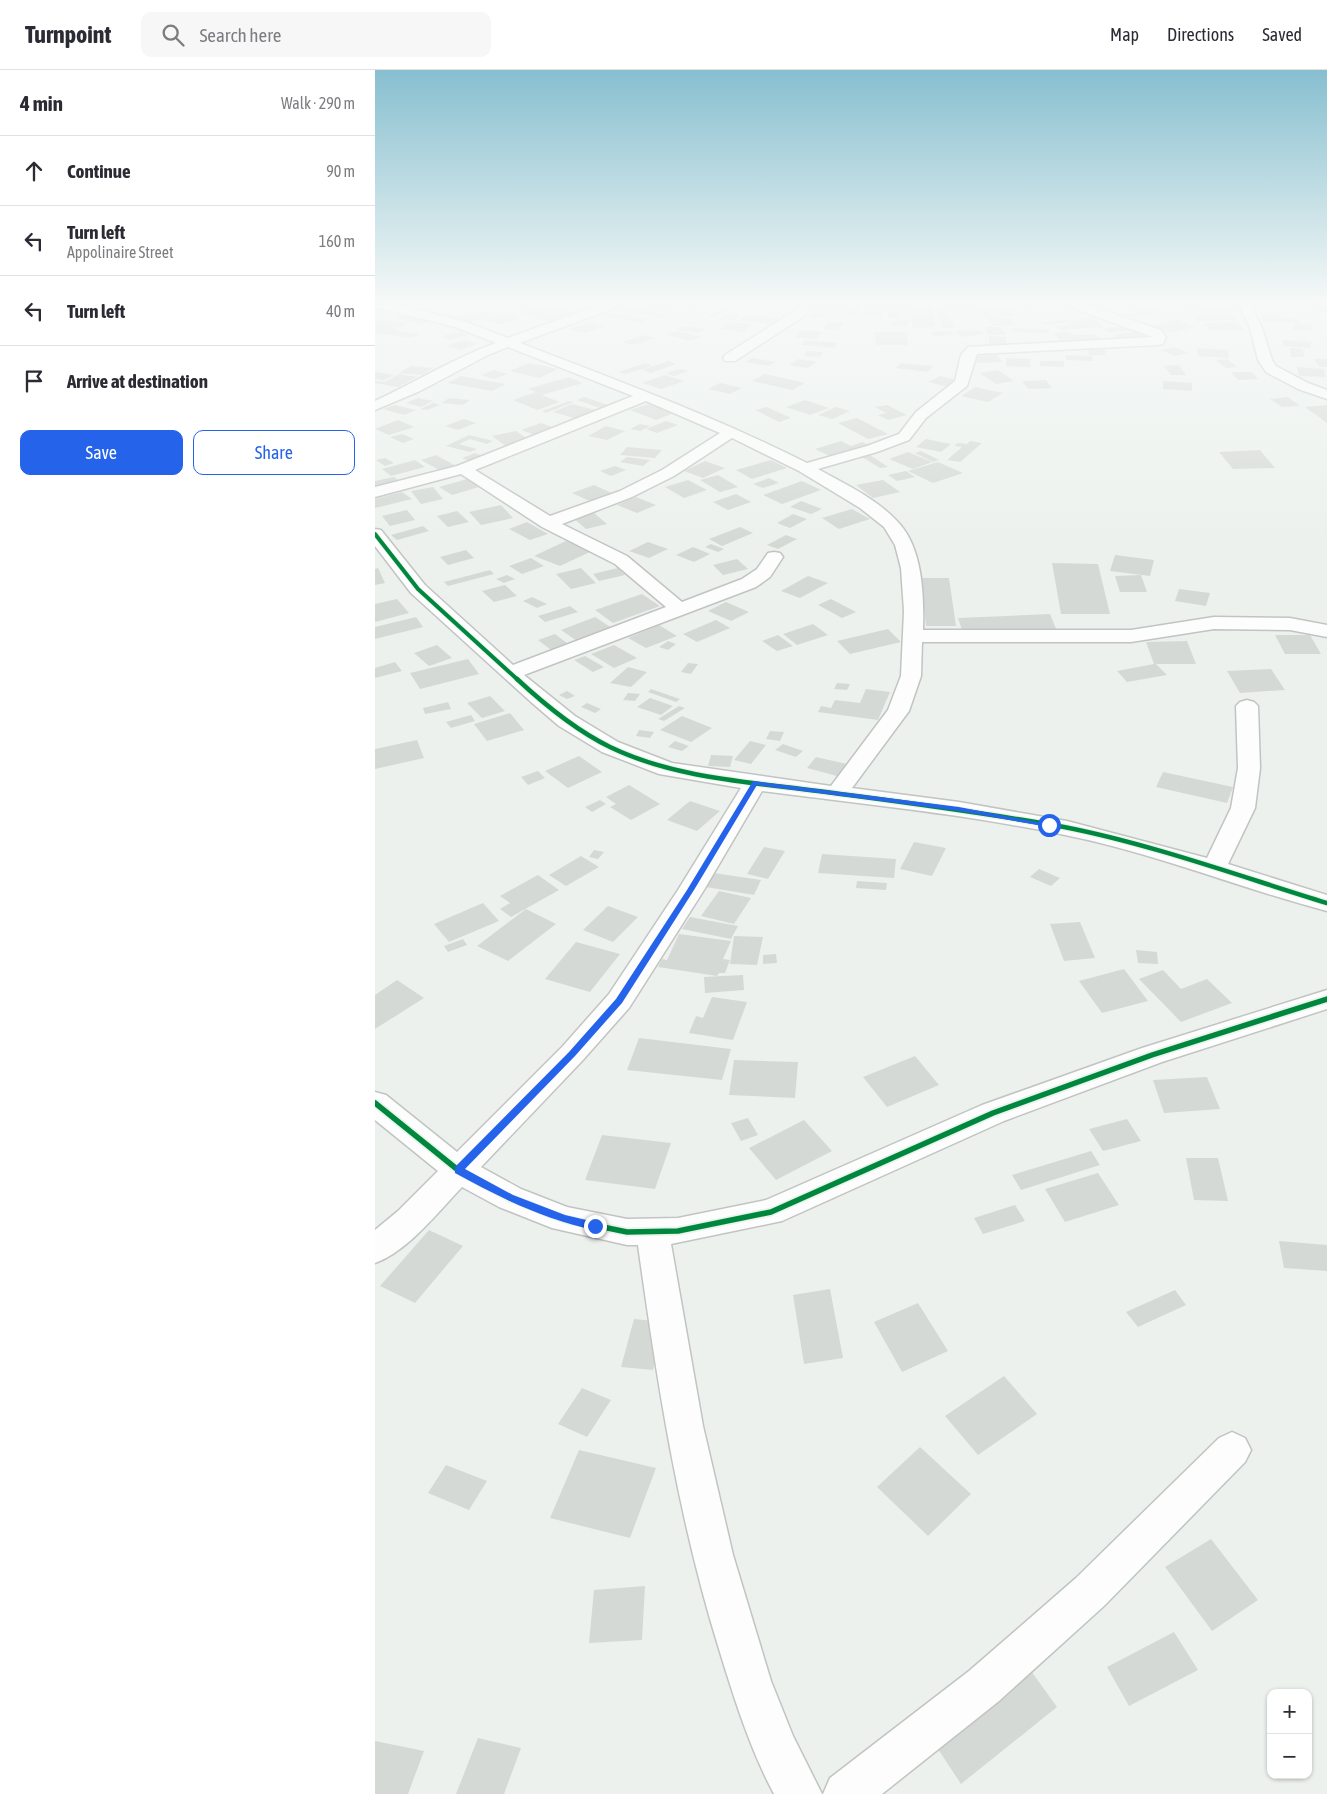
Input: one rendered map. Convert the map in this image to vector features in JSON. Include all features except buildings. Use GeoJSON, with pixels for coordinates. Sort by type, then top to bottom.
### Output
{"type":"FeatureCollection","features":[{"type":"Feature","properties":{"kind":"street"},"geometry":{"type":"LineString","coordinates":[[375,406],[427,381]]}},
{"type":"Feature","properties":{"kind":"street"},"geometry":{"type":"LineString","coordinates":[[609,381],[731,432],[805,468],[866,504],[891,524],[904,545],[910,568],[914,611],[911,676],[898,711],[837,793]]}},
{"type":"Feature","properties":{"kind":"street"},"geometry":{"type":"LineString","coordinates":[[805,468],[893,443],[904,437],[921,416],[962,381]]}},
{"type":"Feature","properties":{"kind":"street"},"geometry":{"type":"LineString","coordinates":[[1294,381],[1327,395]]}},
{"type":"Feature","properties":{"kind":"street"},"geometry":{"type":"LineString","coordinates":[[375,492],[463,469],[647,396]]}},
{"type":"Feature","properties":{"kind":"street"},"geometry":{"type":"LineString","coordinates":[[548,523],[626,494],[668,473],[731,432]]}},
{"type":"Feature","properties":{"kind":"street"},"geometry":{"type":"LineString","coordinates":[[463,469],[548,523],[621,560],[681,610]]}},
{"type":"Feature","properties":{"kind":"street"},"geometry":{"type":"LineString","coordinates":[[375,534],[418,589],[510,673],[567,721],[611,747],[667,769],[755,783],[959,809],[1067,828],[1158,851],[1327,904]]}},
{"type":"Feature","properties":{"kind":"street"},"geometry":{"type":"LineString","coordinates":[[510,673],[749,583],[764,573],[774,557]]}},
{"type":"Feature","properties":{"kind":"street"},"geometry":{"type":"LineString","coordinates":[[913,636],[1131,636],[1214,624],[1245,623],[1289,624],[1327,631]]}},
{"type":"Feature","properties":{"kind":"street"},"geometry":{"type":"LineString","coordinates":[[1214,868],[1243,808],[1249,768],[1247,706]]}},
{"type":"Feature","properties":{"kind":"street"},"geometry":{"type":"LineString","coordinates":[[375,1249],[410,1220],[572,1054],[619,1001],[691,890],[755,783]]}},
{"type":"Feature","properties":{"kind":"street"},"geometry":{"type":"LineString","coordinates":[[375,1103],[458,1170],[510,1198],[564,1219],[627,1232],[678,1230],[771,1212],[993,1113],[1152,1055],[1327,999]]}},
{"type":"Feature","properties":{"kind":"street"},"geometry":{"type":"LineString","coordinates":[[652,1231],[678,1398],[708,1534],[733,1628],[774,1744],[799,1794]]}},
{"type":"Feature","properties":{"kind":"street"},"geometry":{"type":"LineString","coordinates":[[846,1794],[984,1686],[1083,1598],[1233,1450]]}},
{"type":"Feature","properties":{"kind":"cycle path"},"geometry":{"type":"LineString","coordinates":[[375,534],[418,589],[538,698],[567,721],[610,747],[667,769],[755,783],[959,809],[1067,828],[1158,851],[1327,903]]}},
{"type":"Feature","properties":{"kind":"cycle path"},"geometry":{"type":"LineString","coordinates":[[375,1103],[458,1170],[510,1198],[564,1219],[627,1232],[678,1231],[771,1212],[993,1113],[1152,1055],[1327,999]]}},
{"type":"Feature","properties":{"kind":"route"},"geometry":{"type":"LineString","coordinates":[[595,1226],[564,1219],[510,1198],[458,1170],[572,1054],[619,1001],[691,890],[755,783],[959,809],[1049,825]]}}]}
